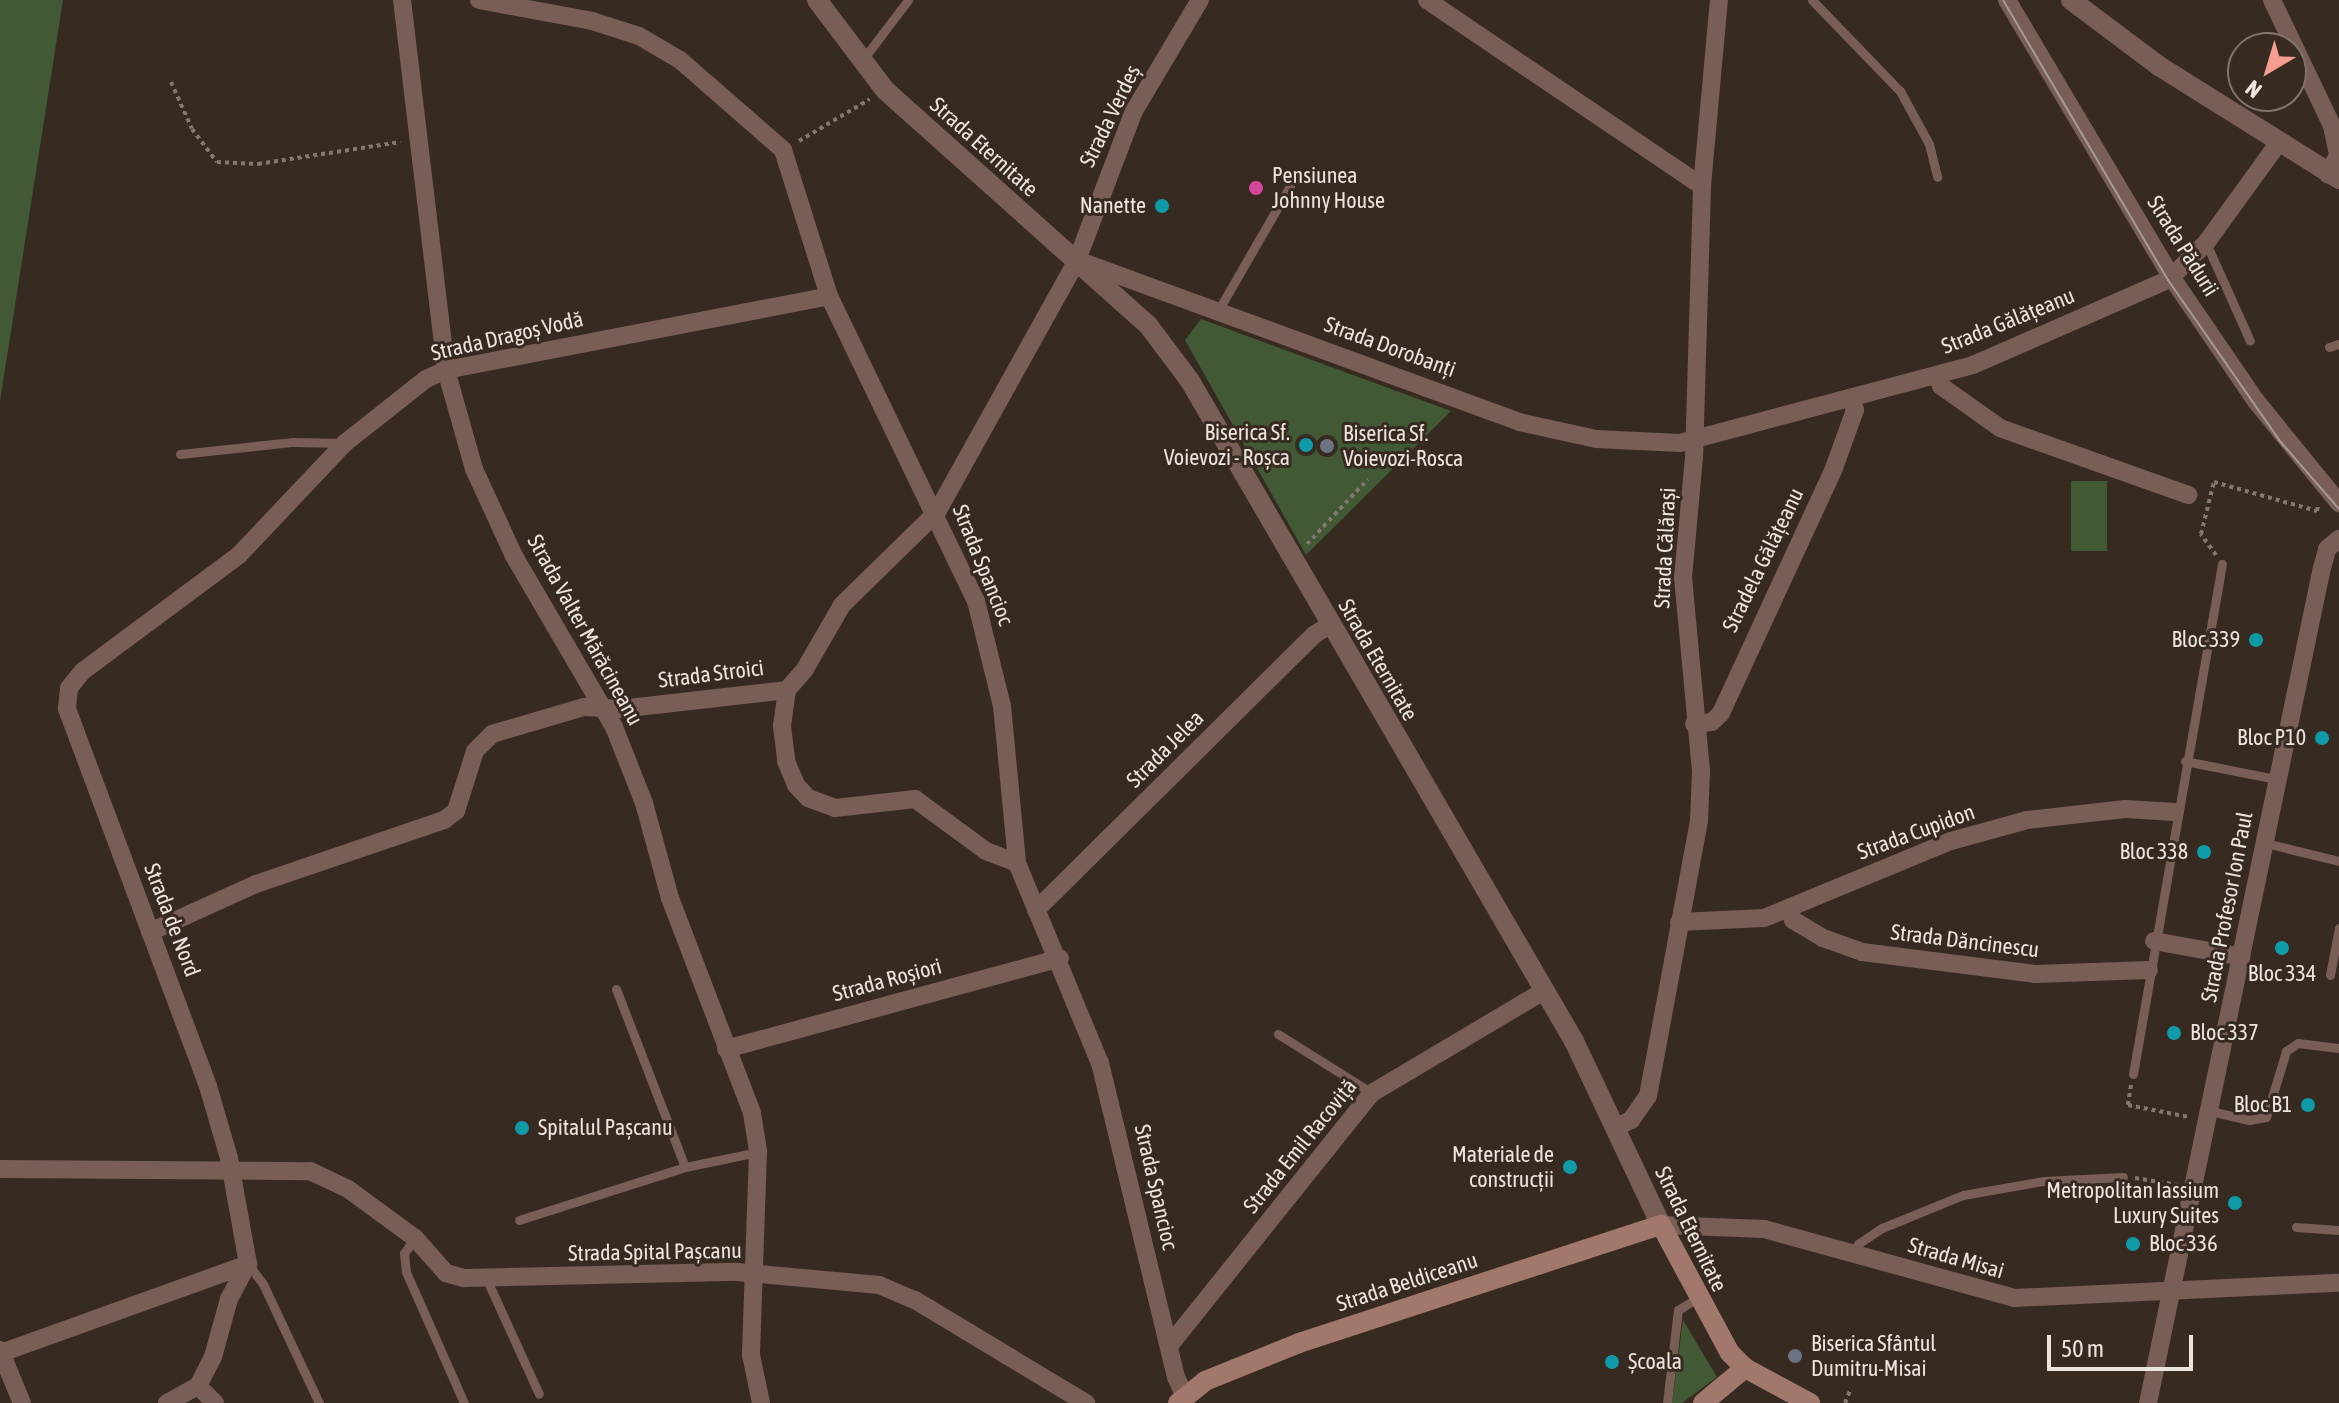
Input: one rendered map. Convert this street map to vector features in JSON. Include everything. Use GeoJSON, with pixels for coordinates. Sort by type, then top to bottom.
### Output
{"type":"FeatureCollection","features":[{"type":"Feature","properties":{"kind":"main road","name":"Strada Eternitate"},"geometry":{"type":"LineString","coordinates":[[1661,1225],[1712,1328],[1745,1368],[1810,1403]]}},
{"type":"Feature","properties":{"kind":"main road","name":"Strada Beldiceanu"},"geometry":{"type":"LineString","coordinates":[[1181,1399],[1299,1343],[1661,1225]]}},
{"type":"Feature","properties":{"kind":"main road"},"geometry":{"type":"LineString","coordinates":[[1703,1403],[1745,1368]]}},
{"type":"Feature","properties":{"kind":"street","name":"Strada Valter Mărăcineanu"},"geometry":{"type":"LineString","coordinates":[[402,0],[446,370],[481,484],[514,556],[614,727],[644,803],[670,898],[752,1113],[758,1152],[751,1355],[761,1403]]}},
{"type":"Feature","properties":{"kind":"street"},"geometry":{"type":"LineString","coordinates":[[479,0],[592,21],[639,36],[680,60],[783,150]]}},
{"type":"Feature","properties":{"kind":"street","name":"Strada Eternitate"},"geometry":{"type":"LineString","coordinates":[[817,0],[885,90],[1077,260],[1169,351],[1544,991],[1616,1127],[1661,1225]]}},
{"type":"Feature","properties":{"kind":"street","name":"Strada Verdeș"},"geometry":{"type":"LineString","coordinates":[[1077,260],[1134,111],[1200,0]]}},
{"type":"Feature","properties":{"kind":"street"},"geometry":{"type":"LineString","coordinates":[[1427,0],[1702,186]]}},
{"type":"Feature","properties":{"kind":"street","name":"Strada Călărași"},"geometry":{"type":"LineString","coordinates":[[1616,1127],[1631,1120],[1648,1096],[1699,821],[1701,771],[1694,724],[1683,578],[1694,440],[1702,186],[1719,0]]}},
{"type":"Feature","properties":{"kind":"street","name":"Strada Pădurii"},"geometry":{"type":"LineString","coordinates":[[2007,0],[2172,278],[2256,401],[2339,503]]}},
{"type":"Feature","properties":{"kind":"street"},"geometry":{"type":"LineString","coordinates":[[2071,0],[2277,145],[2334,177],[2338,155],[2332,126],[2272,0]]}},
{"type":"Feature","properties":{"kind":"street","name":"Strada Gălățeanu"},"geometry":{"type":"LineString","coordinates":[[1694,440],[1973,365],[2172,278],[2206,243],[2277,145]]}},
{"type":"Feature","properties":{"kind":"street","name":"Strada Spancioc"},"geometry":{"type":"LineString","coordinates":[[783,150],[829,296],[937,512],[976,601],[990,649],[1007,741],[1017,863],[1060,958],[1118,1126],[1181,1399]]}},
{"type":"Feature","properties":{"kind":"street","name":"Strada Dorobanți"},"geometry":{"type":"LineString","coordinates":[[1077,260],[1219,309],[1519,422],[1596,439],[1694,440]]}},
{"type":"Feature","properties":{"kind":"street","name":"Strada Stroici"},"geometry":{"type":"LineString","coordinates":[[150,932],[256,884],[444,820],[456,811],[475,751],[492,734],[601,707],[787,690],[805,669],[842,605],[937,512],[1077,260]]}},
{"type":"Feature","properties":{"kind":"street","name":"Strada Dragoș Vodă"},"geometry":{"type":"LineString","coordinates":[[69,688],[83,671],[257,539],[345,443],[408,390],[446,370],[829,296]]}},
{"type":"Feature","properties":{"kind":"street"},"geometry":{"type":"LineString","coordinates":[[1939,375],[1941,386],[2000,428],[2188,495]]}},
{"type":"Feature","properties":{"kind":"street","name":"Stradela Gălățeanu"},"geometry":{"type":"LineString","coordinates":[[1694,724],[1712,722],[1721,713],[1834,468],[1855,410],[1851,399]]}},
{"type":"Feature","properties":{"kind":"street","name":"Strada Profesor Ion Paul"},"geometry":{"type":"LineString","coordinates":[[2148,1403],[2196,1188],[2263,843],[2321,572],[2327,549],[2339,539]]}},
{"type":"Feature","properties":{"kind":"street","name":"Strada Jelea"},"geometry":{"type":"LineString","coordinates":[[1036,910],[1315,634],[1330,625]]}},
{"type":"Feature","properties":{"kind":"street","name":"Strada de Nord"},"geometry":{"type":"LineString","coordinates":[[69,688],[67,708],[208,1086],[230,1171]]}},
{"type":"Feature","properties":{"kind":"street"},"geometry":{"type":"LineString","coordinates":[[787,690],[782,726],[786,761],[796,785],[808,798],[835,808],[915,799],[986,851],[1017,863]]}},
{"type":"Feature","properties":{"kind":"street","name":"Strada Cupidon"},"geometry":{"type":"LineString","coordinates":[[1679,922],[1764,918],[1951,841],[2027,820],[2125,809],[2175,812]]}},
{"type":"Feature","properties":{"kind":"street","name":"Strada Dăncinescu"},"geometry":{"type":"LineString","coordinates":[[1789,909],[1793,920],[1813,932],[1862,952],[2035,974],[2149,970]]}},
{"type":"Feature","properties":{"kind":"street"},"geometry":{"type":"LineString","coordinates":[[2154,941],[2242,957]]}},
{"type":"Feature","properties":{"kind":"street","name":"Strada Roșiori"},"geometry":{"type":"LineString","coordinates":[[726,1049],[1060,958]]}},
{"type":"Feature","properties":{"kind":"street","name":"Strada Emil Racoviță"},"geometry":{"type":"LineString","coordinates":[[1169,1346],[1372,1093],[1544,991]]}},
{"type":"Feature","properties":{"kind":"street","name":"Strada Spital Pașcanu"},"geometry":{"type":"LineString","coordinates":[[0,1169],[310,1171],[348,1189],[415,1238],[446,1273],[487,1280],[753,1273],[879,1285],[915,1300],[1086,1403]]}},
{"type":"Feature","properties":{"kind":"street"},"geometry":{"type":"LineString","coordinates":[[167,1403],[198,1386],[213,1357],[229,1299],[248,1264],[230,1171]]}},
{"type":"Feature","properties":{"kind":"street","name":"Strada Misai"},"geometry":{"type":"LineString","coordinates":[[1661,1225],[1764,1229],[1994,1296],[2339,1283]]}},
{"type":"Feature","properties":{"kind":"street"},"geometry":{"type":"LineString","coordinates":[[22,1403],[1,1351],[248,1264]]}},
{"type":"Feature","properties":{"kind":"street"},"geometry":{"type":"LineString","coordinates":[[198,1386],[215,1403]]}},
{"type":"Feature","properties":{"kind":"lane"},"geometry":{"type":"LineString","coordinates":[[861,62],[908,0]]}},
{"type":"Feature","properties":{"kind":"lane"},"geometry":{"type":"LineString","coordinates":[[1812,0],[1900,91],[1929,144],[1937,177]]}},
{"type":"Feature","properties":{"kind":"lane"},"geometry":{"type":"LineString","coordinates":[[1219,309],[1290,186]]}},
{"type":"Feature","properties":{"kind":"lane"},"geometry":{"type":"LineString","coordinates":[[2206,243],[2250,341]]}},
{"type":"Feature","properties":{"kind":"lane"},"geometry":{"type":"LineString","coordinates":[[180,454],[293,442],[345,443]]}},
{"type":"Feature","properties":{"kind":"lane"},"geometry":{"type":"LineString","coordinates":[[2133,1074],[2175,812],[2222,564]]}},
{"type":"Feature","properties":{"kind":"lane"},"geometry":{"type":"LineString","coordinates":[[2185,761],[2276,779]]}},
{"type":"Feature","properties":{"kind":"lane"},"geometry":{"type":"LineString","coordinates":[[2263,843],[2339,861]]}},
{"type":"Feature","properties":{"kind":"lane"},"geometry":{"type":"LineString","coordinates":[[2330,975],[2339,928]]}},
{"type":"Feature","properties":{"kind":"lane"},"geometry":{"type":"LineString","coordinates":[[616,989],[685,1167]]}},
{"type":"Feature","properties":{"kind":"lane"},"geometry":{"type":"LineString","coordinates":[[1278,1034],[1372,1093]]}},
{"type":"Feature","properties":{"kind":"lane"},"geometry":{"type":"LineString","coordinates":[[2209,1116],[2249,1120],[2266,1117],[2286,1051],[2298,1043],[2339,1048]]}},
{"type":"Feature","properties":{"kind":"lane"},"geometry":{"type":"LineString","coordinates":[[519,1220],[685,1167],[758,1152]]}},
{"type":"Feature","properties":{"kind":"lane"},"geometry":{"type":"LineString","coordinates":[[1854,1254],[1858,1244],[1882,1228],[1963,1195],[2043,1181],[2123,1177]]}},
{"type":"Feature","properties":{"kind":"lane"},"geometry":{"type":"LineString","coordinates":[[2296,1227],[2339,1230]]}},
{"type":"Feature","properties":{"kind":"lane"},"geometry":{"type":"LineString","coordinates":[[415,1238],[404,1253],[406,1272],[464,1403]]}},
{"type":"Feature","properties":{"kind":"lane"},"geometry":{"type":"LineString","coordinates":[[248,1264],[263,1284],[319,1403]]}},
{"type":"Feature","properties":{"kind":"lane"},"geometry":{"type":"LineString","coordinates":[[487,1280],[539,1394]]}},
{"type":"Feature","properties":{"kind":"lane"},"geometry":{"type":"LineString","coordinates":[[1667,1403],[1678,1310],[1697,1298]]}},
{"type":"Feature","properties":{"kind":"path"},"geometry":{"type":"LineString","coordinates":[[171,82],[192,129],[217,162],[258,164],[417,139]]}},
{"type":"Feature","properties":{"kind":"path"},"geometry":{"type":"LineString","coordinates":[[783,150],[885,90]]}},
{"type":"Feature","properties":{"kind":"path"},"geometry":{"type":"LineString","coordinates":[[1290,557],[1368,479]]}},
{"type":"Feature","properties":{"kind":"path"},"geometry":{"type":"LineString","coordinates":[[2222,564],[2201,534],[2214,482],[2317,511]]}},
{"type":"Feature","properties":{"kind":"path"},"geometry":{"type":"LineString","coordinates":[[2133,1074],[2128,1105],[2209,1116]]}},
{"type":"Feature","properties":{"kind":"path"},"geometry":{"type":"LineString","coordinates":[[2123,1177],[2196,1188]]}},
{"type":"Feature","properties":{"kind":"path"},"geometry":{"type":"LineString","coordinates":[[1845,1403],[1851,1388]]}},
{"type":"Feature","properties":{"kind":"green space"},"geometry":{"type":"Polygon","coordinates":[[[0,0],[63,0],[0,401],[0,0]]]}},
{"type":"Feature","properties":{"kind":"green space"},"geometry":{"type":"Polygon","coordinates":[[[1201,319],[1451,411],[1306,555],[1185,340],[1201,319]]]}},
{"type":"Feature","properties":{"kind":"green space"},"geometry":{"type":"Polygon","coordinates":[[[2071,481],[2107,481],[2107,551],[2071,551],[2071,481]]]}},
{"type":"Feature","properties":{"kind":"green space"},"geometry":{"type":"Polygon","coordinates":[[[1683,1320],[1717,1377],[1682,1403],[1672,1403],[1683,1320]]]}},
{"type":"Feature","properties":{"kind":"tram line"},"geometry":{"type":"LineString","coordinates":[[2003,0],[2168,280],[2279,440],[2339,509]]}},
{"type":"Feature","properties":{"kind":"place","name":"Pensiunea Johnny House"},"geometry":{"type":"Point","coordinates":[1256,188]}},
{"type":"Feature","properties":{"kind":"place","name":"Nanette"},"geometry":{"type":"Point","coordinates":[1162,206]}},
{"type":"Feature","properties":{"kind":"place","name":"Biserica Sf. Voievozi - Roșca"},"geometry":{"type":"Point","coordinates":[1306,445]}},
{"type":"Feature","properties":{"kind":"place","name":"Biserica Sf. Voievozi-Rosca"},"geometry":{"type":"Point","coordinates":[1327,446]}},
{"type":"Feature","properties":{"kind":"place","name":"Bloc 339"},"geometry":{"type":"Point","coordinates":[2256,640]}},
{"type":"Feature","properties":{"kind":"place","name":"Bloc P10"},"geometry":{"type":"Point","coordinates":[2322,738]}},
{"type":"Feature","properties":{"kind":"place","name":"Bloc 338"},"geometry":{"type":"Point","coordinates":[2204,852]}},
{"type":"Feature","properties":{"kind":"place","name":"Bloc 334"},"geometry":{"type":"Point","coordinates":[2282,948]}},
{"type":"Feature","properties":{"kind":"place","name":"Bloc 337"},"geometry":{"type":"Point","coordinates":[2174,1033]}},
{"type":"Feature","properties":{"kind":"place","name":"Bloc B1"},"geometry":{"type":"Point","coordinates":[2308,1105]}},
{"type":"Feature","properties":{"kind":"place","name":"Spitalul Pașcanu"},"geometry":{"type":"Point","coordinates":[522,1128]}},
{"type":"Feature","properties":{"kind":"place","name":"Materiale de construcții"},"geometry":{"type":"Point","coordinates":[1570,1167]}},
{"type":"Feature","properties":{"kind":"place","name":"Metropolitan Iassium Luxury Suites"},"geometry":{"type":"Point","coordinates":[2235,1203]}},
{"type":"Feature","properties":{"kind":"place","name":"Bloc 336"},"geometry":{"type":"Point","coordinates":[2133,1244]}},
{"type":"Feature","properties":{"kind":"place","name":"Biserica Sfântul Dumitru-Misai"},"geometry":{"type":"Point","coordinates":[1795,1356]}},
{"type":"Feature","properties":{"kind":"place","name":"Școala"},"geometry":{"type":"Point","coordinates":[1612,1362]}}]}
